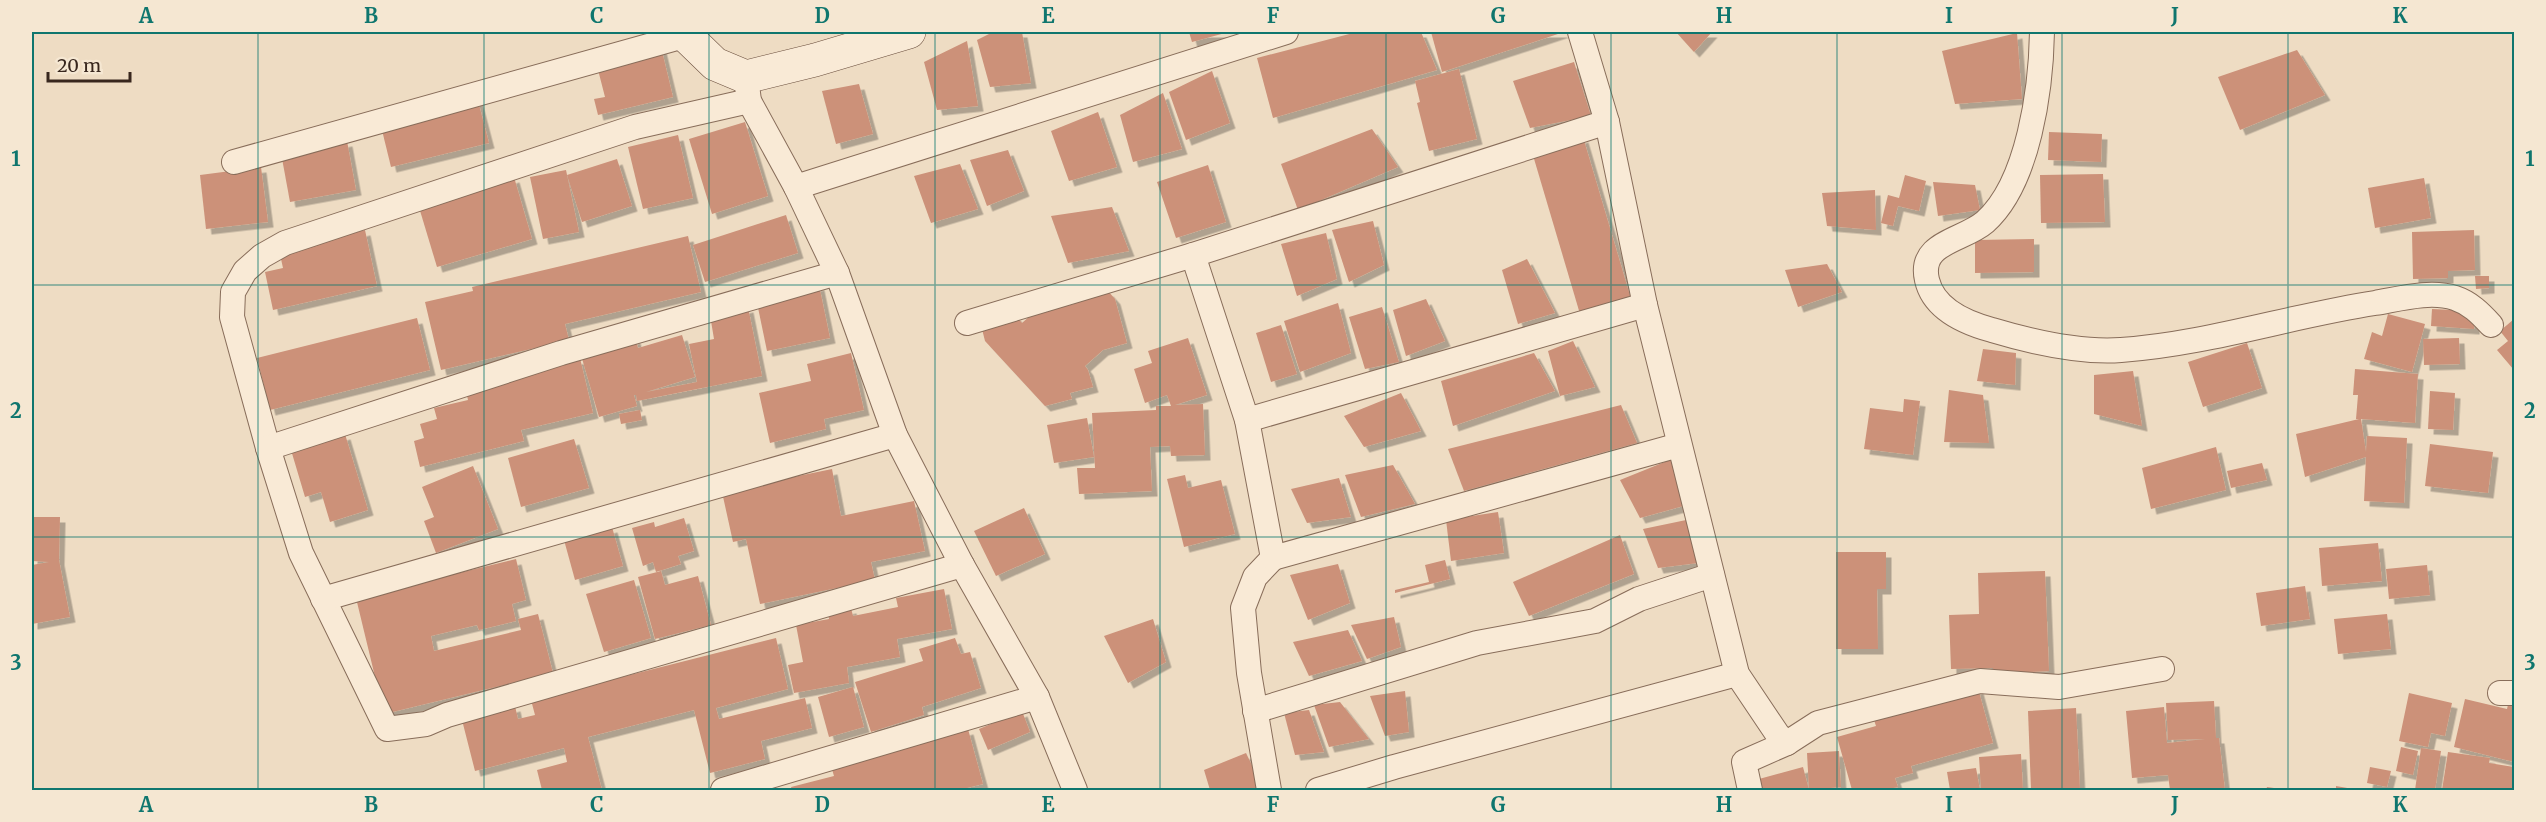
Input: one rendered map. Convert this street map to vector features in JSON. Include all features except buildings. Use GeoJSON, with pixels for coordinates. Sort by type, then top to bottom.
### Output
{"type":"FeatureCollection","features":[{"type":"Feature","properties":{"kind":"street"},"geometry":{"type":"LineString","coordinates":[[909,32],[815,60],[748,89],[285,243],[262,256],[245,271],[233,292],[232,317],[268,448],[301,553],[387,729],[426,724],[447,715],[962,565]]}},
{"type":"Feature","properties":{"kind":"street"},"geometry":{"type":"LineString","coordinates":[[796,187],[1286,32]]}},
{"type":"Feature","properties":{"kind":"street"},"geometry":{"type":"LineString","coordinates":[[1580,32],[1607,122],[1646,305],[1737,674],[1778,735],[1787,743]]}},
{"type":"Feature","properties":{"kind":"street"},"geometry":{"type":"LineString","coordinates":[[2042,32],[2042,57],[2028,146],[2006,195],[1984,223],[1936,248],[1926,262],[1927,281],[1938,302],[1963,322],[2020,339],[2079,348],[2119,350],[2170,344],[2337,309],[2422,295],[2454,297],[2476,308],[2491,325]]}},
{"type":"Feature","properties":{"kind":"street"},"geometry":{"type":"LineString","coordinates":[[234,162],[683,34],[715,64],[748,89],[837,273],[895,435],[962,565],[1036,697],[1075,790]]}},
{"type":"Feature","properties":{"kind":"street"},"geometry":{"type":"LineString","coordinates":[[967,323],[1193,255],[1607,122]]}},
{"type":"Feature","properties":{"kind":"street"},"geometry":{"type":"LineString","coordinates":[[1193,255],[1247,420],[1273,558]]}},
{"type":"Feature","properties":{"kind":"street"},"geometry":{"type":"LineString","coordinates":[[268,448],[561,353],[837,273]]}},
{"type":"Feature","properties":{"kind":"street"},"geometry":{"type":"LineString","coordinates":[[1247,420],[1646,305]]}},
{"type":"Feature","properties":{"kind":"street"},"geometry":{"type":"LineString","coordinates":[[323,599],[895,435]]}},
{"type":"Feature","properties":{"kind":"street"},"geometry":{"type":"LineString","coordinates":[[1269,790],[1249,673],[1243,608],[1255,577],[1273,558],[1679,445]]}},
{"type":"Feature","properties":{"kind":"street"},"geometry":{"type":"LineString","coordinates":[[1255,711],[1478,643],[1595,621],[1639,599],[1712,575]]}},
{"type":"Feature","properties":{"kind":"street"},"geometry":{"type":"LineString","coordinates":[[1750,790],[1744,762],[1787,743],[1818,723],[1980,681],[2059,687],[2162,669]]}},
{"type":"Feature","properties":{"kind":"street"},"geometry":{"type":"LineString","coordinates":[[1318,790],[1394,767],[1737,674]]}},
{"type":"Feature","properties":{"kind":"street"},"geometry":{"type":"LineString","coordinates":[[723,790],[1036,697]]}}]}
